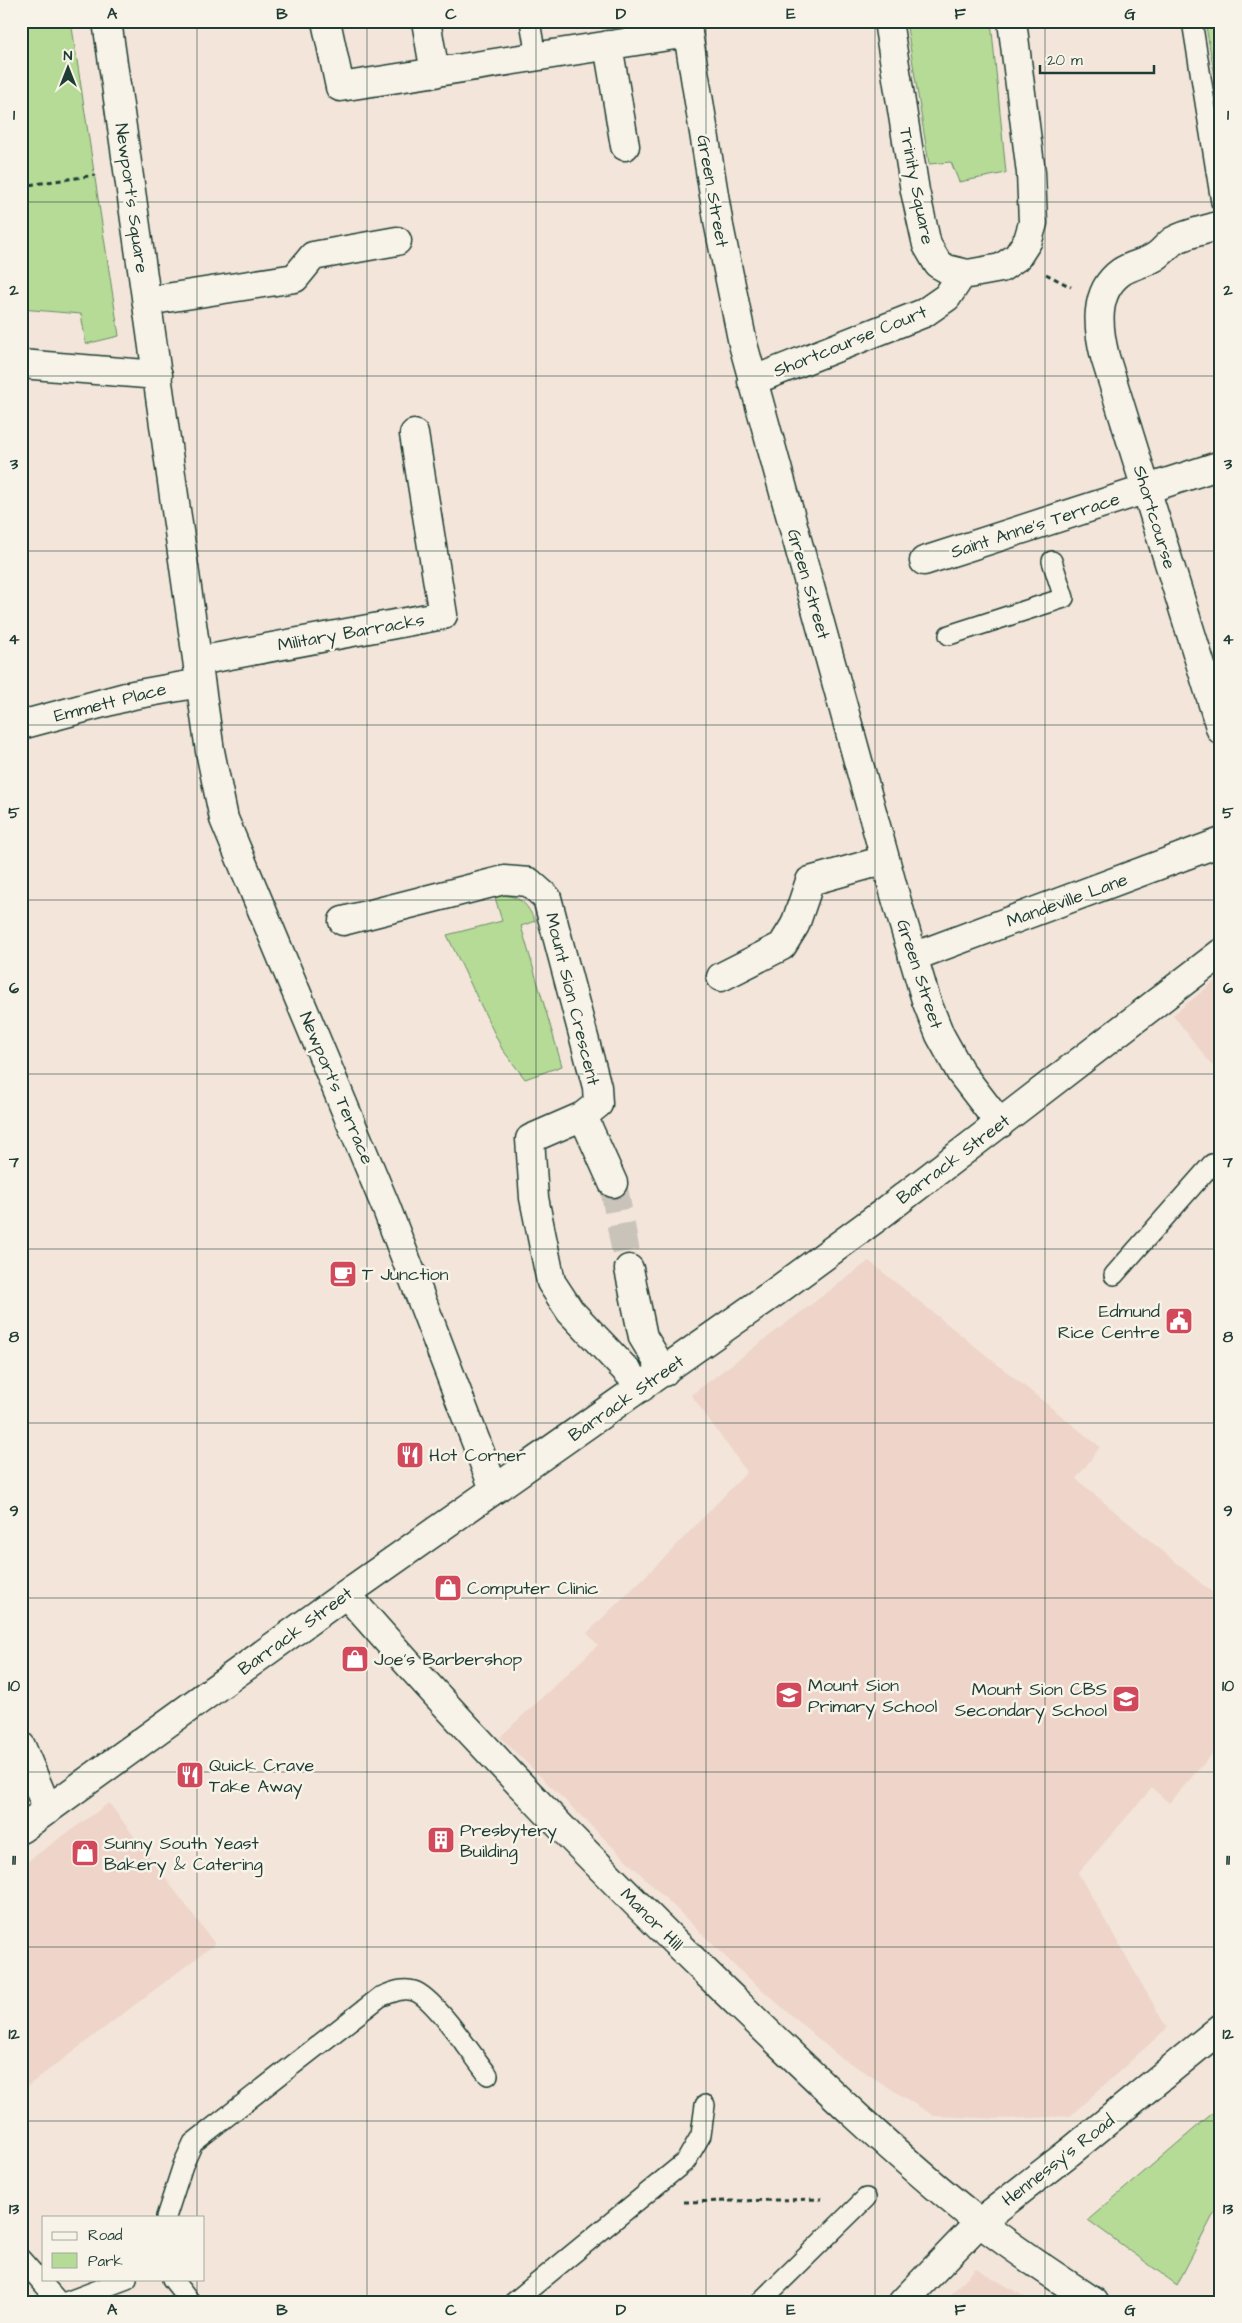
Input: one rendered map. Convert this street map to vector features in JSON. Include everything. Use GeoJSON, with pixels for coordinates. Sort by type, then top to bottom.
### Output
{"type":"FeatureCollection","features":[{"type":"Feature","properties":{"kind":"street","name":"Newport's Square"},"geometry":{"type":"LineString","coordinates":[[107,21],[199,672]]}},
{"type":"Feature","properties":{"kind":"street"},"geometry":{"type":"LineString","coordinates":[[326,21],[340,87],[608,45],[687,27]]}},
{"type":"Feature","properties":{"kind":"street"},"geometry":{"type":"LineString","coordinates":[[426,21],[435,72]]}},
{"type":"Feature","properties":{"kind":"street","name":"Trinity Square"},"geometry":{"type":"LineString","coordinates":[[888,21],[915,191],[927,245],[938,264],[947,269],[963,273],[991,271],[1001,268],[1017,257],[1028,240],[1034,223],[1012,21]]}},
{"type":"Feature","properties":{"kind":"street","name":"Green Street"},"geometry":{"type":"LineString","coordinates":[[687,27],[719,226],[752,381],[885,860],[926,1000],[940,1035],[961,1073],[1000,1124]]}},
{"type":"Feature","properties":{"kind":"street"},"geometry":{"type":"LineString","coordinates":[[608,45],[625,146]]}},
{"type":"Feature","properties":{"kind":"street"},"geometry":{"type":"LineString","coordinates":[[1101,303],[1113,280],[1122,272],[1154,258],[1174,241],[1221,225]]}},
{"type":"Feature","properties":{"kind":"street"},"geometry":{"type":"LineString","coordinates":[[147,301],[295,278],[313,256],[397,241]]}},
{"type":"Feature","properties":{"kind":"street","name":"Shortcourse Court"},"geometry":{"type":"LineString","coordinates":[[752,381],[924,313],[946,297],[963,273]]}},
{"type":"Feature","properties":{"kind":"street","name":"Shortcourse"},"geometry":{"type":"LineString","coordinates":[[1101,303],[1101,340],[1221,730]]}},
{"type":"Feature","properties":{"kind":"street"},"geometry":{"type":"LineString","coordinates":[[21,364],[158,375]]}},
{"type":"Feature","properties":{"kind":"street","name":"Military Barracks"},"geometry":{"type":"LineString","coordinates":[[199,672],[443,615],[414,434]]}},
{"type":"Feature","properties":{"kind":"street","name":"Saint Anne's Terrace"},"geometry":{"type":"LineString","coordinates":[[924,561],[1221,465]]}},
{"type":"Feature","properties":{"kind":"street","name":"Emmett Place"},"geometry":{"type":"LineString","coordinates":[[21,725],[133,695],[199,672]]}},
{"type":"Feature","properties":{"kind":"street","name":"Newport's Terrace"},"geometry":{"type":"LineString","coordinates":[[199,672],[214,776],[230,838],[375,1179],[494,1489]]}},
{"type":"Feature","properties":{"kind":"street","name":"Mandeville Lane"},"geometry":{"type":"LineString","coordinates":[[913,957],[1221,842]]}},
{"type":"Feature","properties":{"kind":"street"},"geometry":{"type":"LineString","coordinates":[[721,977],[782,946],[795,925],[810,881],[885,860]]}},
{"type":"Feature","properties":{"kind":"street","name":"Mount Sion Crescent"},"geometry":{"type":"LineString","coordinates":[[343,922],[504,880],[529,882],[547,898],[597,1087],[598,1104],[583,1116],[530,1139],[534,1198],[551,1282],[570,1311],[653,1379]]}},
{"type":"Feature","properties":{"kind":"street","name":"Barrack Street"},"geometry":{"type":"LineString","coordinates":[[21,1829],[346,1594],[653,1379],[879,1216],[1221,953]]}},
{"type":"Feature","properties":{"kind":"street"},"geometry":{"type":"LineString","coordinates":[[583,1116],[613,1183]]}},
{"type":"Feature","properties":{"kind":"street"},"geometry":{"type":"LineString","coordinates":[[629,1270],[653,1379]]}},
{"type":"Feature","properties":{"kind":"street","name":"Manor Hill"},"geometry":{"type":"LineString","coordinates":[[346,1594],[430,1690],[532,1798],[704,1970],[855,2115],[980,2222],[1094,2302]]}},
{"type":"Feature","properties":{"kind":"street"},"geometry":{"type":"LineString","coordinates":[[21,1746],[48,1810]]}},
{"type":"Feature","properties":{"kind":"street","name":"Hennessy's Road"},"geometry":{"type":"LineString","coordinates":[[903,2302],[980,2222],[1071,2151],[1221,2028]]}},
{"type":"Feature","properties":{"kind":"lane"},"geometry":{"type":"LineString","coordinates":[[530,21],[536,57]]}},
{"type":"Feature","properties":{"kind":"lane"},"geometry":{"type":"LineString","coordinates":[[1192,21],[1221,202]]}},
{"type":"Feature","properties":{"kind":"lane"},"geometry":{"type":"LineString","coordinates":[[949,635],[1064,598],[1052,561]]}},
{"type":"Feature","properties":{"kind":"lane"},"geometry":{"type":"LineString","coordinates":[[1114,1275],[1212,1164],[1221,1172]]}},
{"type":"Feature","properties":{"kind":"lane"},"geometry":{"type":"LineString","coordinates":[[166,2216],[183,2165],[193,2143],[380,1997],[400,1990],[414,1991],[430,2000],[488,2075]]}},
{"type":"Feature","properties":{"kind":"lane"},"geometry":{"type":"LineString","coordinates":[[514,2302],[686,2161],[701,2135],[705,2105]]}},
{"type":"Feature","properties":{"kind":"lane"},"geometry":{"type":"LineString","coordinates":[[760,2302],[866,2198]]}},
{"type":"Feature","properties":{"kind":"lane"},"geometry":{"type":"LineString","coordinates":[[21,2259],[27,2279],[59,2302]]}},
{"type":"Feature","properties":{"kind":"lane"},"geometry":{"type":"LineString","coordinates":[[66,2302],[125,2280]]}},
{"type":"Feature","properties":{"kind":"lane"},"geometry":{"type":"LineString","coordinates":[[173,2280],[190,2302]]}},
{"type":"Feature","properties":{"kind":"path"},"geometry":{"type":"LineString","coordinates":[[21,186],[128,170]]}},
{"type":"Feature","properties":{"kind":"path"},"geometry":{"type":"LineString","coordinates":[[1017,257],[1101,303]]}},
{"type":"Feature","properties":{"kind":"path"},"geometry":{"type":"LineString","coordinates":[[637,2203],[866,2198]]}},
{"type":"Feature","properties":{"kind":"shaded area"},"geometry":{"type":"Polygon","coordinates":[[[1221,976],[1221,1077],[1173,1015],[1221,976]]]}},
{"type":"Feature","properties":{"kind":"shaded area"},"geometry":{"type":"Polygon","coordinates":[[[869,1261],[1100,1447],[1076,1479],[1221,1600],[1221,1744],[1169,1803],[1152,1788],[1078,1873],[1167,2028],[1070,2116],[1004,2119],[934,2116],[836,2054],[736,1967],[500,1737],[598,1645],[587,1633],[670,1552],[747,1472],[691,1395],[869,1261]]]}},
{"type":"Feature","properties":{"kind":"shaded area"},"geometry":{"type":"Polygon","coordinates":[[[109,1803],[215,1944],[21,2091],[21,1866],[109,1803]]]}},
{"type":"Feature","properties":{"kind":"shaded area"},"geometry":{"type":"Polygon","coordinates":[[[976,2268],[1033,2302],[943,2302],[976,2268]]]}},
{"type":"Feature","properties":{"kind":"green space"},"geometry":{"type":"Polygon","coordinates":[[[27,21],[71,21],[119,336],[86,344],[81,314],[21,309],[21,32],[27,21]]]}},
{"type":"Feature","properties":{"kind":"green space"},"geometry":{"type":"Polygon","coordinates":[[[906,21],[991,21],[1006,173],[959,182],[951,162],[929,164],[906,21]]]}},
{"type":"Feature","properties":{"kind":"green space"},"geometry":{"type":"Polygon","coordinates":[[[1205,21],[1221,21],[1221,111],[1205,21]]]}},
{"type":"Feature","properties":{"kind":"green space"},"geometry":{"type":"Polygon","coordinates":[[[494,894],[520,900],[528,908],[535,921],[521,926],[562,1066],[525,1079],[502,1049],[447,935],[502,921],[494,894]]]}},
{"type":"Feature","properties":{"kind":"green space"},"geometry":{"type":"Polygon","coordinates":[[[1221,2106],[1221,2200],[1177,2285],[1088,2220],[1221,2106]]]}},
{"type":"Feature","properties":{"kind":"tunnel"},"geometry":{"type":"LineString","coordinates":[[613,1183],[629,1269]]}},
{"type":"Feature","properties":{"kind":"place","name":"T Junction"},"geometry":{"type":"Point","coordinates":[343,1274]}},
{"type":"Feature","properties":{"kind":"place","name":"Edmund Rice Centre"},"geometry":{"type":"Point","coordinates":[1179,1321]}},
{"type":"Feature","properties":{"kind":"place","name":"Hot Corner"},"geometry":{"type":"Point","coordinates":[410,1455]}},
{"type":"Feature","properties":{"kind":"place","name":"Computer Clinic"},"geometry":{"type":"Point","coordinates":[448,1588]}},
{"type":"Feature","properties":{"kind":"place","name":"Joe's Barbershop"},"geometry":{"type":"Point","coordinates":[355,1659]}},
{"type":"Feature","properties":{"kind":"place","name":"Mount Sion Primary School"},"geometry":{"type":"Point","coordinates":[789,1695]}},
{"type":"Feature","properties":{"kind":"place","name":"Mount Sion CBS Secondary School"},"geometry":{"type":"Point","coordinates":[1126,1699]}},
{"type":"Feature","properties":{"kind":"place","name":"Quick Crave Take Away"},"geometry":{"type":"Point","coordinates":[190,1775]}},
{"type":"Feature","properties":{"kind":"place","name":"Presbytery Building"},"geometry":{"type":"Point","coordinates":[441,1840]}},
{"type":"Feature","properties":{"kind":"place","name":"Sunny South Yeast Bakery & Catering"},"geometry":{"type":"Point","coordinates":[85,1853]}}]}
